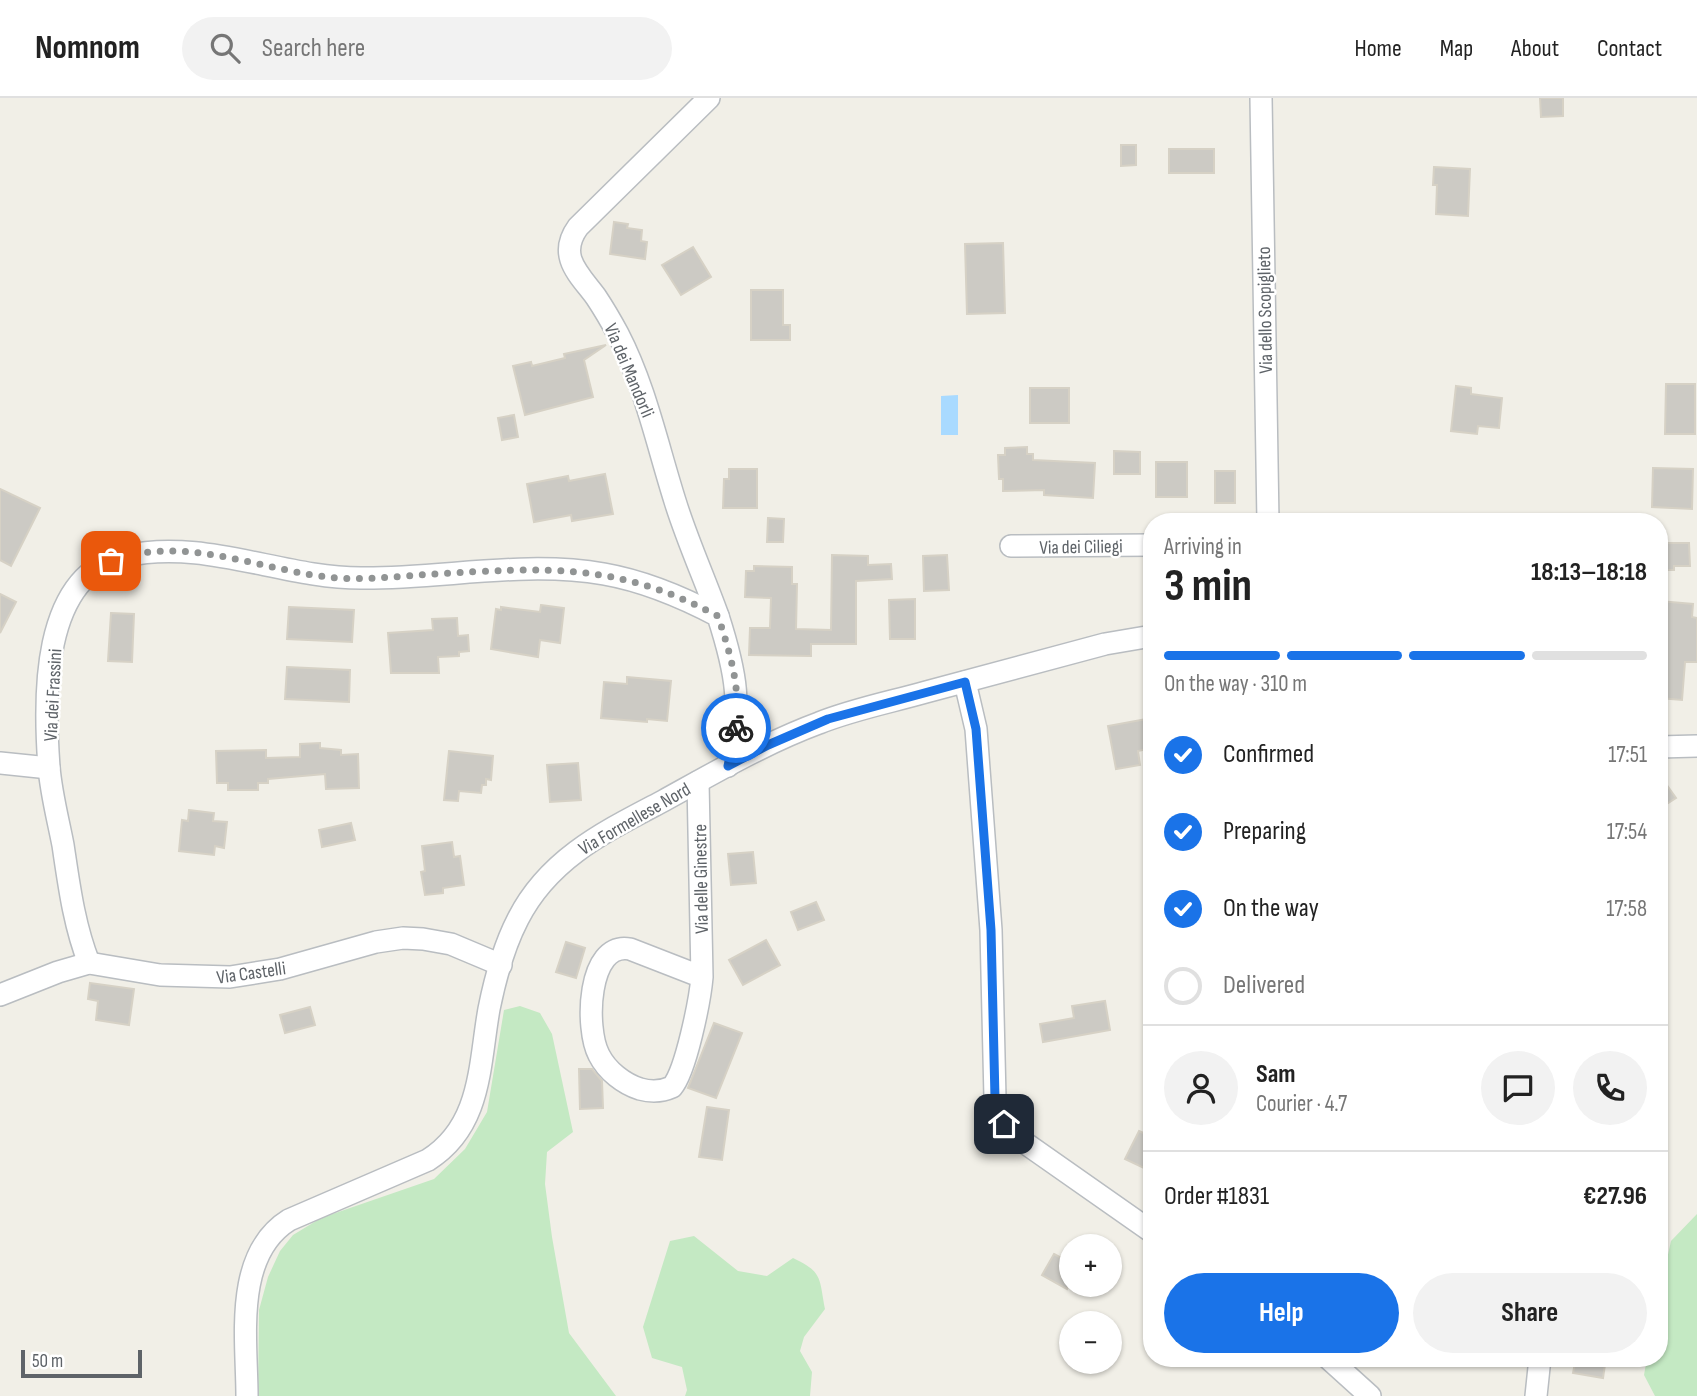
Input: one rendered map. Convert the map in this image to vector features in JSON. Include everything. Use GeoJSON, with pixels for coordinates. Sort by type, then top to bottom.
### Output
{"type":"FeatureCollection","features":[{"type":"Feature","properties":{"kind":"street","name":"Via dei Mandorli"},"geometry":{"type":"LineString","coordinates":[[709,98],[578,227],[570,242],[569,251],[575,270],[605,310],[628,354],[647,404],[682,523],[718,616],[731,658],[737,692],[736,726],[728,766]]}},
{"type":"Feature","properties":{"kind":"street","name":"Via dello Scopiglieto"},"geometry":{"type":"LineString","coordinates":[[1261,98],[1268,513]]}},
{"type":"Feature","properties":{"kind":"street","name":"Via dei Ciliegi"},"geometry":{"type":"LineString","coordinates":[[1011,547],[1143,545]]}},
{"type":"Feature","properties":{"kind":"street","name":"Via dei Frassini"},"geometry":{"type":"LineString","coordinates":[[89,964],[78,936],[49,768],[50,662],[60,618],[70,597],[88,575],[105,563],[124,556],[160,551],[193,553],[298,572],[362,579],[522,569],[568,570],[622,578],[690,602],[718,616]]}},
{"type":"Feature","properties":{"kind":"street","name":"Via Formellese Nord"},"geometry":{"type":"LineString","coordinates":[[247,1396],[248,1293],[253,1267],[260,1251],[270,1236],[289,1220],[423,1162],[438,1153],[450,1141],[467,1116],[477,1090],[490,1007],[501,965],[522,912],[538,887],[558,866],[598,836],[768,745],[828,719],[1105,644],[1143,637]]}},
{"type":"Feature","properties":{"kind":"street"},"geometry":{"type":"LineString","coordinates":[[965,682],[976,729],[991,930],[997,1109],[1004,1124],[1024,1143],[1143,1226]]}},
{"type":"Feature","properties":{"kind":"street"},"geometry":{"type":"LineString","coordinates":[[1668,747],[1697,746]]}},
{"type":"Feature","properties":{"kind":"street"},"geometry":{"type":"LineString","coordinates":[[0,764],[49,768]]}},
{"type":"Feature","properties":{"kind":"street","name":"Via delle Ginestre"},"geometry":{"type":"LineString","coordinates":[[698,782],[702,977],[680,1071],[671,1087],[661,1091],[644,1090],[625,1082],[610,1070],[598,1054],[591,1021],[596,978],[608,953],[621,947],[630,949],[702,977]]}},
{"type":"Feature","properties":{"kind":"street","name":"Via Castelli"},"geometry":{"type":"LineString","coordinates":[[0,995],[89,964],[159,975],[230,977],[304,963],[376,942],[412,938],[451,944],[501,965]]}},
{"type":"Feature","properties":{"kind":"street"},"geometry":{"type":"LineString","coordinates":[[1338,1367],[1370,1396]]}},
{"type":"Feature","properties":{"kind":"street"},"geometry":{"type":"LineString","coordinates":[[1536,1396],[1539,1367]]}},
{"type":"Feature","properties":{"kind":"green space"},"geometry":{"type":"Polygon","coordinates":[[[520,1006],[540,1013],[552,1034],[573,1132],[547,1152],[545,1184],[569,1333],[616,1396],[258,1396],[259,1310],[268,1277],[280,1251],[293,1235],[321,1218],[434,1179],[465,1149],[487,1112],[504,1010],[520,1006]]]}},
{"type":"Feature","properties":{"kind":"green space"},"geometry":{"type":"Polygon","coordinates":[[[1697,1214],[1697,1396],[1655,1396],[1644,1375],[1645,1367],[1668,1367],[1668,1254],[1671,1241],[1697,1214]]]}},
{"type":"Feature","properties":{"kind":"green space"},"geometry":{"type":"Polygon","coordinates":[[[694,1236],[738,1271],[767,1276],[793,1258],[815,1272],[825,1309],[804,1337],[800,1351],[812,1372],[810,1396],[685,1396],[687,1390],[682,1367],[652,1358],[643,1327],[670,1241],[694,1236]]]}},
{"type":"Feature","properties":{"kind":"water"},"geometry":{"type":"Polygon","coordinates":[[[958,395],[958,435],[941,435],[941,396],[958,395]]]}},
{"type":"Feature","properties":{"kind":"building"},"geometry":{"type":"Polygon","coordinates":[[[1540,98],[1563,98],[1563,116],[1541,117],[1540,98]]]}},
{"type":"Feature","properties":{"kind":"building"},"geometry":{"type":"Polygon","coordinates":[[[1121,145],[1136,145],[1136,165],[1121,166],[1121,145]]]}},
{"type":"Feature","properties":{"kind":"building"},"geometry":{"type":"Polygon","coordinates":[[[1169,149],[1214,149],[1214,173],[1169,173],[1169,149]]]}},
{"type":"Feature","properties":{"kind":"building"},"geometry":{"type":"Polygon","coordinates":[[[1434,167],[1470,169],[1468,216],[1436,214],[1437,185],[1433,185],[1434,167]]]}},
{"type":"Feature","properties":{"kind":"building"},"geometry":{"type":"Polygon","coordinates":[[[614,222],[628,224],[627,228],[642,230],[641,241],[647,242],[645,259],[610,254],[614,222]]]}},
{"type":"Feature","properties":{"kind":"building"},"geometry":{"type":"Polygon","coordinates":[[[1003,243],[1005,313],[967,314],[965,244],[1003,243]]]}},
{"type":"Feature","properties":{"kind":"building"},"geometry":{"type":"Polygon","coordinates":[[[693,247],[711,277],[681,295],[662,265],[693,247]]]}},
{"type":"Feature","properties":{"kind":"building"},"geometry":{"type":"Polygon","coordinates":[[[751,290],[783,290],[783,325],[790,325],[790,340],[751,340],[751,290]]]}},
{"type":"Feature","properties":{"kind":"building"},"geometry":{"type":"Polygon","coordinates":[[[606,345],[584,360],[593,397],[525,415],[513,366],[531,362],[532,366],[565,358],[564,354],[606,345]]]}},
{"type":"Feature","properties":{"kind":"building"},"geometry":{"type":"Polygon","coordinates":[[[1666,384],[1695,384],[1695,434],[1665,434],[1666,384]]]}},
{"type":"Feature","properties":{"kind":"building"},"geometry":{"type":"Polygon","coordinates":[[[1456,386],[1471,388],[1471,394],[1502,398],[1499,428],[1478,426],[1477,434],[1451,431],[1456,386]]]}},
{"type":"Feature","properties":{"kind":"building"},"geometry":{"type":"Polygon","coordinates":[[[1030,388],[1069,388],[1069,423],[1030,423],[1030,388]]]}},
{"type":"Feature","properties":{"kind":"building"},"geometry":{"type":"Polygon","coordinates":[[[514,415],[518,437],[502,440],[498,418],[514,415]]]}},
{"type":"Feature","properties":{"kind":"building"},"geometry":{"type":"Polygon","coordinates":[[[1027,447],[1027,454],[1033,454],[1033,460],[1095,463],[1093,498],[1044,495],[1044,490],[1003,491],[1003,479],[999,479],[998,455],[1005,455],[1005,448],[1027,447]]]}},
{"type":"Feature","properties":{"kind":"building"},"geometry":{"type":"Polygon","coordinates":[[[1114,451],[1140,452],[1140,474],[1114,474],[1114,451]]]}},
{"type":"Feature","properties":{"kind":"building"},"geometry":{"type":"Polygon","coordinates":[[[1156,462],[1187,462],[1187,497],[1156,497],[1156,462]]]}},
{"type":"Feature","properties":{"kind":"building"},"geometry":{"type":"Polygon","coordinates":[[[1653,468],[1693,469],[1692,509],[1652,507],[1653,468]]]}},
{"type":"Feature","properties":{"kind":"building"},"geometry":{"type":"Polygon","coordinates":[[[729,469],[757,469],[757,508],[723,508],[724,479],[729,479],[729,469]]]}},
{"type":"Feature","properties":{"kind":"building"},"geometry":{"type":"Polygon","coordinates":[[[1215,471],[1235,471],[1235,503],[1215,503],[1215,471]]]}},
{"type":"Feature","properties":{"kind":"building"},"geometry":{"type":"Polygon","coordinates":[[[605,474],[613,514],[572,521],[571,515],[534,522],[527,484],[568,476],[569,481],[605,474]]]}},
{"type":"Feature","properties":{"kind":"building"},"geometry":{"type":"Polygon","coordinates":[[[0,489],[40,508],[11,566],[0,560],[0,489]]]}},
{"type":"Feature","properties":{"kind":"building"},"geometry":{"type":"Polygon","coordinates":[[[768,518],[784,519],[783,542],[767,542],[768,518]]]}},
{"type":"Feature","properties":{"kind":"building"},"geometry":{"type":"Polygon","coordinates":[[[1668,543],[1689,543],[1690,566],[1674,566],[1674,570],[1668,570],[1668,543]]]}},
{"type":"Feature","properties":{"kind":"building"},"geometry":{"type":"Polygon","coordinates":[[[832,555],[868,556],[868,565],[891,564],[892,579],[856,581],[856,644],[811,644],[811,656],[749,655],[750,628],[770,628],[771,598],[745,597],[746,571],[754,571],[754,566],[792,567],[792,584],[797,584],[796,629],[831,630],[832,555]]]}},
{"type":"Feature","properties":{"kind":"building"},"geometry":{"type":"Polygon","coordinates":[[[947,555],[949,590],[924,591],[923,556],[947,555]]]}},
{"type":"Feature","properties":{"kind":"building"},"geometry":{"type":"Polygon","coordinates":[[[0,594],[16,602],[0,633],[0,594]]]}},
{"type":"Feature","properties":{"kind":"building"},"geometry":{"type":"Polygon","coordinates":[[[915,599],[915,639],[890,639],[889,600],[915,599]]]}},
{"type":"Feature","properties":{"kind":"building"},"geometry":{"type":"Polygon","coordinates":[[[1668,602],[1693,604],[1692,617],[1697,618],[1697,662],[1685,662],[1682,700],[1668,699],[1668,602]]]}},
{"type":"Feature","properties":{"kind":"building"},"geometry":{"type":"Polygon","coordinates":[[[541,605],[564,608],[560,643],[540,640],[538,657],[491,649],[496,609],[501,610],[501,607],[540,612],[541,605]]]}},
{"type":"Feature","properties":{"kind":"building"},"geometry":{"type":"Polygon","coordinates":[[[289,607],[354,610],[352,642],[287,639],[289,607]]]}},
{"type":"Feature","properties":{"kind":"building"},"geometry":{"type":"Polygon","coordinates":[[[111,613],[134,614],[132,662],[108,661],[111,613]]]}},
{"type":"Feature","properties":{"kind":"building"},"geometry":{"type":"Polygon","coordinates":[[[457,618],[458,636],[468,635],[469,651],[459,652],[459,656],[438,657],[439,673],[391,673],[388,633],[433,630],[432,619],[457,618]]]}},
{"type":"Feature","properties":{"kind":"building"},"geometry":{"type":"Polygon","coordinates":[[[287,667],[350,670],[349,702],[285,699],[287,667]]]}},
{"type":"Feature","properties":{"kind":"building"},"geometry":{"type":"Polygon","coordinates":[[[627,677],[671,681],[667,721],[601,718],[604,682],[627,684],[627,677]]]}},
{"type":"Feature","properties":{"kind":"building"},"geometry":{"type":"Polygon","coordinates":[[[1143,720],[1143,750],[1138,751],[1140,765],[1116,769],[1108,726],[1143,720]]]}},
{"type":"Feature","properties":{"kind":"building"},"geometry":{"type":"Polygon","coordinates":[[[320,743],[320,748],[341,750],[341,755],[358,754],[359,788],[326,789],[325,774],[268,779],[268,783],[258,783],[258,790],[228,790],[228,783],[217,783],[216,751],[266,750],[266,758],[300,757],[300,744],[320,743]]]}},
{"type":"Feature","properties":{"kind":"building"},"geometry":{"type":"Polygon","coordinates":[[[449,751],[493,756],[491,780],[486,779],[481,793],[459,791],[458,801],[444,800],[449,751]]]}},
{"type":"Feature","properties":{"kind":"building"},"geometry":{"type":"Polygon","coordinates":[[[578,763],[581,800],[550,802],[547,765],[578,763]]]}},
{"type":"Feature","properties":{"kind":"building"},"geometry":{"type":"Polygon","coordinates":[[[1668,787],[1676,798],[1668,803],[1668,787]]]}},
{"type":"Feature","properties":{"kind":"building"},"geometry":{"type":"Polygon","coordinates":[[[189,810],[214,813],[213,821],[227,822],[224,848],[215,846],[214,855],[179,851],[182,820],[188,821],[189,810]]]}},
{"type":"Feature","properties":{"kind":"building"},"geometry":{"type":"Polygon","coordinates":[[[351,823],[355,840],[322,847],[319,830],[351,823]]]}},
{"type":"Feature","properties":{"kind":"building"},"geometry":{"type":"Polygon","coordinates":[[[452,842],[454,857],[460,856],[464,885],[443,888],[443,893],[425,895],[421,872],[425,871],[422,846],[452,842]]]}},
{"type":"Feature","properties":{"kind":"building"},"geometry":{"type":"Polygon","coordinates":[[[753,852],[756,883],[731,885],[728,854],[753,852]]]}},
{"type":"Feature","properties":{"kind":"building"},"geometry":{"type":"Polygon","coordinates":[[[816,902],[824,920],[798,930],[791,912],[816,902]]]}},
{"type":"Feature","properties":{"kind":"building"},"geometry":{"type":"Polygon","coordinates":[[[766,940],[780,965],[743,985],[729,960],[766,940]]]}},
{"type":"Feature","properties":{"kind":"building"},"geometry":{"type":"Polygon","coordinates":[[[566,942],[585,948],[576,978],[556,972],[566,942]]]}},
{"type":"Feature","properties":{"kind":"building"},"geometry":{"type":"Polygon","coordinates":[[[90,983],[134,989],[129,1025],[96,1020],[98,1001],[88,999],[90,983]]]}},
{"type":"Feature","properties":{"kind":"building"},"geometry":{"type":"Polygon","coordinates":[[[1105,1001],[1110,1030],[1043,1042],[1040,1024],[1074,1018],[1072,1006],[1105,1001]]]}},
{"type":"Feature","properties":{"kind":"building"},"geometry":{"type":"Polygon","coordinates":[[[310,1007],[315,1025],[285,1033],[280,1015],[310,1007]]]}},
{"type":"Feature","properties":{"kind":"building"},"geometry":{"type":"Polygon","coordinates":[[[714,1023],[742,1033],[716,1098],[688,1088],[714,1023]]]}},
{"type":"Feature","properties":{"kind":"building"},"geometry":{"type":"Polygon","coordinates":[[[579,1069],[592,1069],[602,1081],[603,1108],[580,1109],[579,1069]]]}},
{"type":"Feature","properties":{"kind":"building"},"geometry":{"type":"Polygon","coordinates":[[[707,1107],[729,1110],[722,1160],[699,1157],[707,1107]]]}},
{"type":"Feature","properties":{"kind":"building"},"geometry":{"type":"Polygon","coordinates":[[[1139,1131],[1143,1133],[1143,1168],[1125,1159],[1139,1131]]]}},
{"type":"Feature","properties":{"kind":"building"},"geometry":{"type":"Polygon","coordinates":[[[1054,1254],[1059,1257],[1059,1285],[1042,1275],[1054,1254]]]}},
{"type":"Feature","properties":{"kind":"building"},"geometry":{"type":"Polygon","coordinates":[[[1574,1367],[1605,1367],[1603,1378],[1573,1373],[1574,1367]]]}},
{"type":"Feature","properties":{"kind":"way so far"},"geometry":{"type":"LineString","coordinates":[[111,561],[124,556],[172,551],[337,578],[362,579],[522,569],[584,571],[622,578],[683,598],[718,616],[735,674],[736,728]]}},
{"type":"Feature","properties":{"kind":"route"},"geometry":{"type":"LineString","coordinates":[[736,728],[728,766],[828,719],[965,682],[976,729],[994,979],[995,1098],[1004,1124]]}}]}
